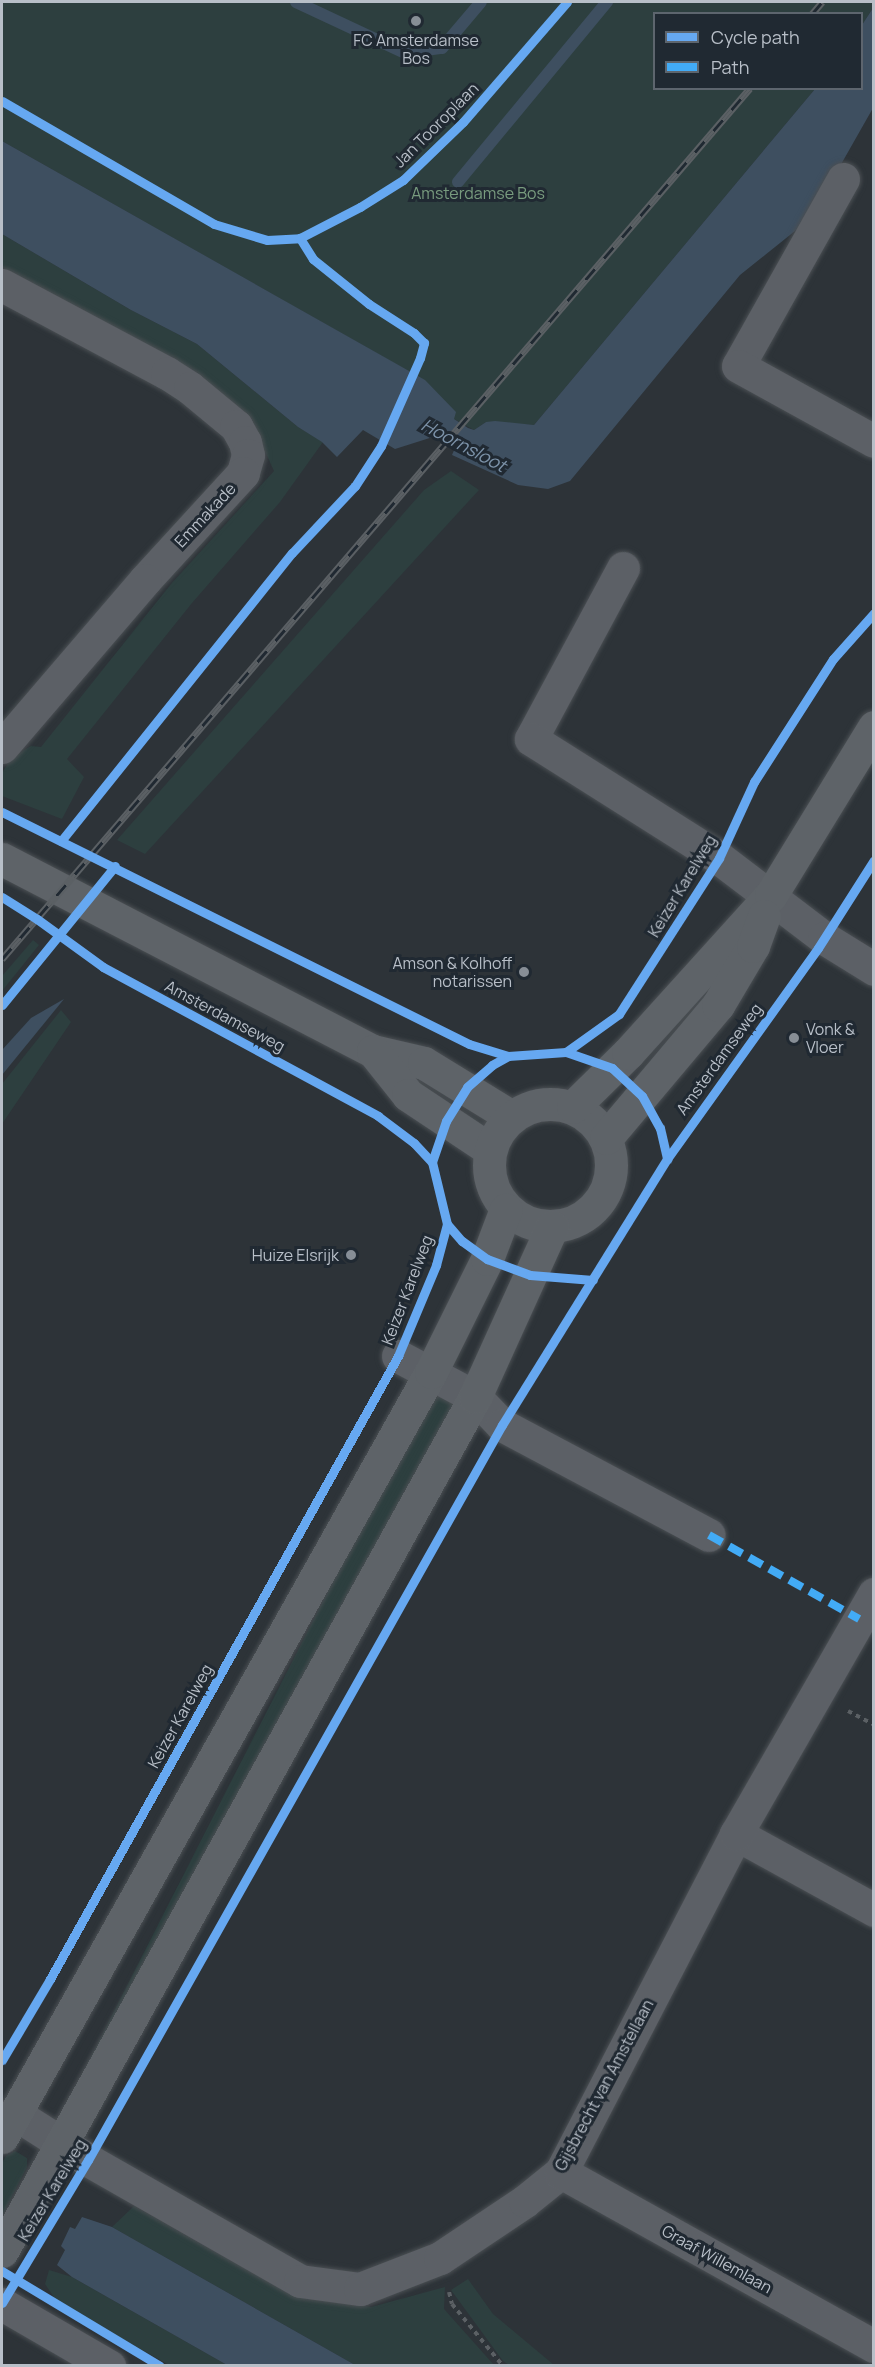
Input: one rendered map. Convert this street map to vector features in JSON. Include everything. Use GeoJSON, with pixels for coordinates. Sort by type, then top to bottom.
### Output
{"type":"FeatureCollection","features":[{"type":"Feature","properties":{"kind":"main road","name":"Amsterdamseweg"},"geometry":{"type":"LineString","coordinates":[[573,1107],[628,1053],[771,896],[873,727]]}},
{"type":"Feature","properties":{"kind":"main road"},"geometry":{"type":"LineString","coordinates":[[2,859],[374,1051],[424,1063],[467,1087],[510,1116]]}},
{"type":"Feature","properties":{"kind":"main road","name":"Amsterdamseweg"},"geometry":{"type":"LineString","coordinates":[[606,1138],[718,1005],[753,946],[771,896]]}},
{"type":"Feature","properties":{"kind":"main road"},"geometry":{"type":"LineString","coordinates":[[374,1051],[408,1095],[489,1149]]}},
{"type":"Feature","properties":{"kind":"main road"},"geometry":{"type":"LineString","coordinates":[[540,1103],[573,1107],[592,1120],[606,1138],[612,1162],[608,1186],[596,1207],[576,1221],[552,1227],[527,1223],[506,1209],[490,1182],[489,1149],[497,1131],[510,1116],[540,1103]]}},
{"type":"Feature","properties":{"kind":"main road","name":"Keizer Karelweg"},"geometry":{"type":"LineString","coordinates":[[8,2125],[431,1372],[486,1259],[506,1209]]}},
{"type":"Feature","properties":{"kind":"main road","name":"Keizer Karelweg"},"geometry":{"type":"LineString","coordinates":[[2,2251],[60,2142],[475,1397],[552,1227]]}},
{"type":"Feature","properties":{"kind":"street"},"geometry":{"type":"LineString","coordinates":[[843,178],[738,366],[873,441]]}},
{"type":"Feature","properties":{"kind":"street","name":"Emmakade"},"geometry":{"type":"LineString","coordinates":[[2,285],[167,373],[190,388],[236,426],[245,442],[248,455],[243,473],[145,580],[2,747]]}},
{"type":"Feature","properties":{"kind":"street"},"geometry":{"type":"LineString","coordinates":[[623,568],[531,739],[719,858],[824,938],[873,969]]}},
{"type":"Feature","properties":{"kind":"street"},"geometry":{"type":"LineString","coordinates":[[398,1356],[475,1397],[502,1425],[709,1535]]}},
{"type":"Feature","properties":{"kind":"street","name":"Gijsbrecht van Amstellaan"},"geometry":{"type":"LineString","coordinates":[[60,2142],[300,2280],[360,2289],[440,2258],[525,2201],[561,2172],[736,1834],[873,1594]]}},
{"type":"Feature","properties":{"kind":"street"},"geometry":{"type":"LineString","coordinates":[[736,1834],[873,1910]]}},
{"type":"Feature","properties":{"kind":"street","name":"Keizer Karelweg"},"geometry":{"type":"LineString","coordinates":[[8,2125],[60,2142]]}},
{"type":"Feature","properties":{"kind":"street","name":"Graaf Willemlaan"},"geometry":{"type":"LineString","coordinates":[[561,2172],[873,2346]]}},
{"type":"Feature","properties":{"kind":"street"},"geometry":{"type":"LineString","coordinates":[[2,2304],[110,2366]]}},
{"type":"Feature","properties":{"kind":"path"},"geometry":{"type":"LineString","coordinates":[[440,2258],[452,2304],[503,2366]]}},
{"type":"Feature","properties":{"kind":"green space","name":"Amsterdamse Bos"},"geometry":{"type":"Polygon","coordinates":[[[2,2],[873,2],[873,8],[863,23],[863,12],[653,12],[653,90],[814,90],[534,425],[486,422],[474,430],[454,419],[424,380],[2,141],[2,2]]]}},
{"type":"Feature","properties":{"kind":"green space"},"geometry":{"type":"Polygon","coordinates":[[[2,234],[131,310],[197,344],[298,427],[323,442],[280,502],[192,603],[67,759],[84,777],[62,819],[2,796],[2,773],[12,757],[31,746],[41,747],[171,584],[274,471],[258,436],[216,388],[2,267],[2,234]]]}},
{"type":"Feature","properties":{"kind":"green space"},"geometry":{"type":"Polygon","coordinates":[[[451,471],[479,490],[145,854],[117,840],[424,490],[451,471]]]}},
{"type":"Feature","properties":{"kind":"green space"},"geometry":{"type":"Polygon","coordinates":[[[33,940],[39,945],[2,991],[2,976],[33,940]]]}},
{"type":"Feature","properties":{"kind":"green space"},"geometry":{"type":"Polygon","coordinates":[[[61,1010],[71,1022],[2,1124],[2,1084],[61,1010]]]}},
{"type":"Feature","properties":{"kind":"green space"},"geometry":{"type":"Polygon","coordinates":[[[430,1391],[459,1406],[103,2106],[73,2091],[430,1391]]]}},
{"type":"Feature","properties":{"kind":"green space"},"geometry":{"type":"Polygon","coordinates":[[[15,2151],[27,2158],[27,2167],[2,2216],[2,2163],[6,2156],[15,2151]]]}},
{"type":"Feature","properties":{"kind":"green space"},"geometry":{"type":"Polygon","coordinates":[[[134,2206],[295,2297],[371,2307],[445,2287],[444,2309],[494,2365],[355,2365],[112,2227],[134,2206]]]}},
{"type":"Feature","properties":{"kind":"green space"},"geometry":{"type":"Polygon","coordinates":[[[49,2270],[72,2277],[227,2365],[169,2365],[57,2302],[45,2284],[49,2270]]]}},
{"type":"Feature","properties":{"kind":"green space"},"geometry":{"type":"Polygon","coordinates":[[[468,2279],[493,2314],[554,2365],[509,2365],[503,2361],[451,2290],[468,2279]]]}},
{"type":"Feature","properties":{"kind":"water","name":"Hoornsloot"},"geometry":{"type":"Polygon","coordinates":[[[873,8],[873,108],[810,219],[740,275],[570,481],[548,489],[518,485],[452,455],[455,448],[436,436],[395,449],[363,430],[337,457],[322,442],[298,427],[197,344],[131,310],[2,234],[2,141],[425,380],[456,412],[454,419],[468,428],[474,430],[486,422],[495,421],[534,425],[814,90],[863,90],[863,23],[873,8]]]}},
{"type":"Feature","properties":{"kind":"water"},"geometry":{"type":"Polygon","coordinates":[[[64,999],[2,1075],[2,1050],[31,1018],[64,999]]]}},
{"type":"Feature","properties":{"kind":"water"},"geometry":{"type":"Polygon","coordinates":[[[82,2217],[112,2227],[355,2365],[227,2365],[72,2277],[57,2265],[65,2250],[61,2246],[70,2227],[75,2229],[82,2217]]]}},
{"type":"Feature","properties":{"kind":"waterway"},"geometry":{"type":"LineString","coordinates":[[296,2],[405,53],[442,48],[481,2]]}},
{"type":"Feature","properties":{"kind":"waterway"},"geometry":{"type":"LineString","coordinates":[[458,182],[607,2]]}},
{"type":"Feature","properties":{"kind":"railway"},"geometry":{"type":"LineString","coordinates":[[814,12],[822,2]]}},
{"type":"Feature","properties":{"kind":"railway"},"geometry":{"type":"LineString","coordinates":[[2,959],[748,90]]}},
{"type":"Feature","properties":{"kind":"marked path"},"geometry":{"type":"LineString","coordinates":[[709,1535],[859,1619]]}},
{"type":"Feature","properties":{"kind":"cycle path","name":"Jan Tooroplaan"},"geometry":{"type":"LineString","coordinates":[[2,101],[214,224],[267,240],[300,238],[360,207],[403,180],[463,122],[567,2]]}},
{"type":"Feature","properties":{"kind":"cycle path"},"geometry":{"type":"LineString","coordinates":[[61,841],[292,553],[355,486],[381,446],[420,358],[424,343],[414,333],[369,304],[313,259],[300,238]]}},
{"type":"Feature","properties":{"kind":"cycle path"},"geometry":{"type":"LineString","coordinates":[[2,2060],[50,1979],[398,1356],[436,1265],[447,1224],[432,1162],[446,1121],[467,1087],[492,1065],[508,1056],[566,1052],[619,1014],[719,858],[754,782],[833,659],[874,613]]}},
{"type":"Feature","properties":{"kind":"cycle path"},"geometry":{"type":"LineString","coordinates":[[2,812],[469,1044],[508,1056]]}},
{"type":"Feature","properties":{"kind":"cycle path"},"geometry":{"type":"LineString","coordinates":[[2,2303],[88,2160],[502,1425],[667,1159],[818,948],[874,860]]}},
{"type":"Feature","properties":{"kind":"cycle path"},"geometry":{"type":"LineString","coordinates":[[2,1005],[115,866]]}},
{"type":"Feature","properties":{"kind":"cycle path"},"geometry":{"type":"LineString","coordinates":[[2,897],[37,919],[103,967],[378,1116],[414,1143],[432,1162]]}},
{"type":"Feature","properties":{"kind":"cycle path"},"geometry":{"type":"LineString","coordinates":[[566,1052],[612,1068],[642,1096],[660,1128],[667,1159]]}},
{"type":"Feature","properties":{"kind":"cycle path"},"geometry":{"type":"LineString","coordinates":[[447,1224],[462,1241],[487,1259],[530,1275],[593,1280]]}},
{"type":"Feature","properties":{"kind":"cycle path"},"geometry":{"type":"LineString","coordinates":[[2,2271],[160,2366]]}},
{"type":"Feature","properties":{"kind":"place","name":"FC Amsterdamse Bos"},"geometry":{"type":"Point","coordinates":[416,21]}},
{"type":"Feature","properties":{"kind":"place","name":"Amson & Kolhoff notarissen"},"geometry":{"type":"Point","coordinates":[524,972]}},
{"type":"Feature","properties":{"kind":"place","name":"Vonk & Vloer"},"geometry":{"type":"Point","coordinates":[794,1038]}},
{"type":"Feature","properties":{"kind":"place","name":"Huize Elsrijk"},"geometry":{"type":"Point","coordinates":[351,1255]}}]}
